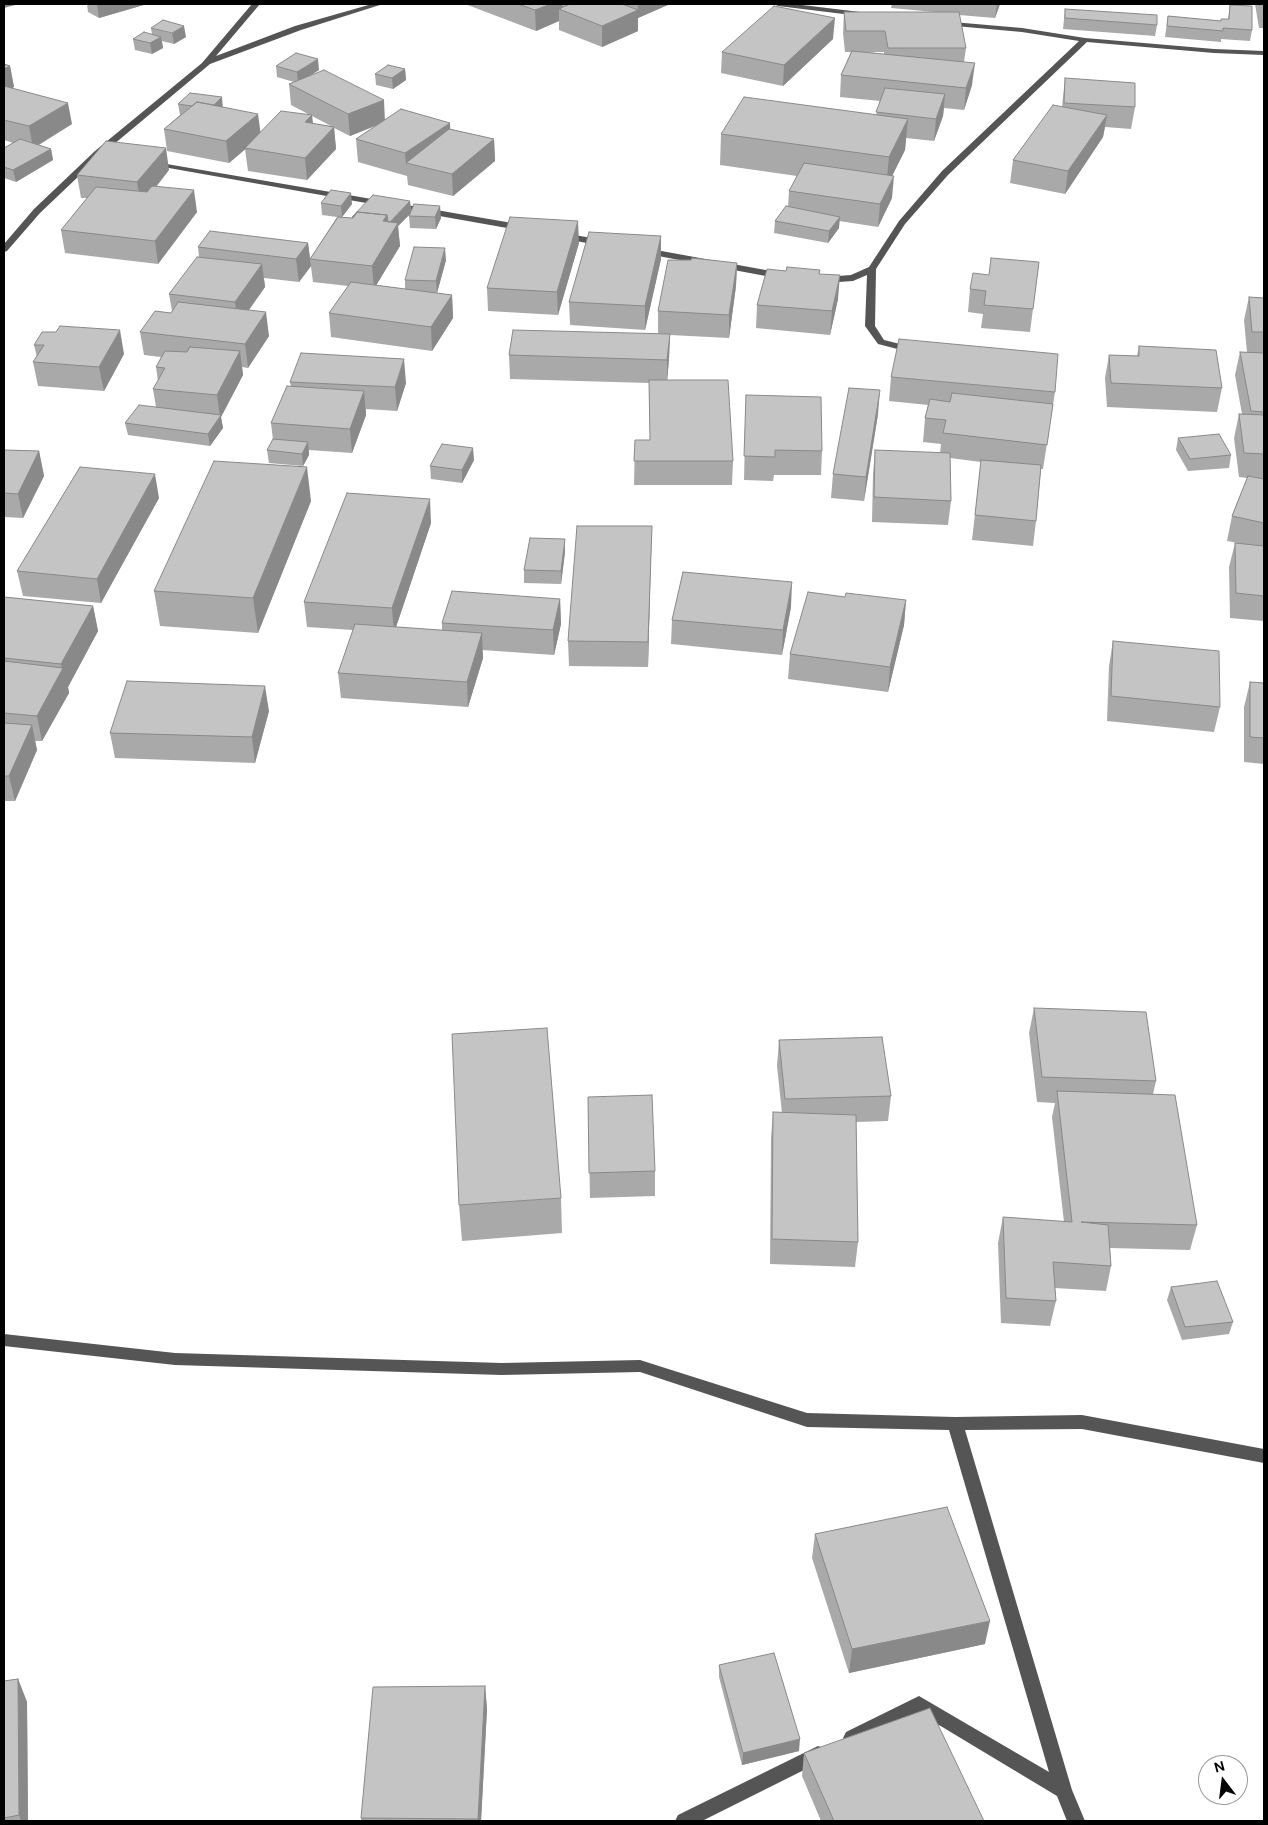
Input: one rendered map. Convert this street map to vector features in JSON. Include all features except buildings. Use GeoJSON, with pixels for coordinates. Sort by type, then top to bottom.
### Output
{"type":"FeatureCollection","features":[{"type":"Feature","properties":{"kind":"street"},"geometry":{"type":"LineString","coordinates":[[4,248],[37,210],[98,154],[206,64],[256,4]]}},
{"type":"Feature","properties":{"kind":"street"},"geometry":{"type":"LineString","coordinates":[[206,64],[298,28],[366,5],[378,4]]}},
{"type":"Feature","properties":{"kind":"street"},"geometry":{"type":"LineString","coordinates":[[778,4],[873,16]]}},
{"type":"Feature","properties":{"kind":"street"},"geometry":{"type":"LineString","coordinates":[[938,22],[1022,30],[1086,40],[1214,51],[1264,53]]}},
{"type":"Feature","properties":{"kind":"street"},"geometry":{"type":"LineString","coordinates":[[924,350],[904,349],[881,342],[870,326],[872,269],[902,223],[946,174],[1086,40]]}},
{"type":"Feature","properties":{"kind":"street"},"geometry":{"type":"LineString","coordinates":[[98,154],[108,155]]}},
{"type":"Feature","properties":{"kind":"street"},"geometry":{"type":"LineString","coordinates":[[145,162],[536,230]]}},
{"type":"Feature","properties":{"kind":"street"},"geometry":{"type":"LineString","coordinates":[[556,234],[614,245]]}},
{"type":"Feature","properties":{"kind":"street"},"geometry":{"type":"LineString","coordinates":[[633,249],[789,278]]}},
{"type":"Feature","properties":{"kind":"street"},"geometry":{"type":"LineString","coordinates":[[815,280],[832,281],[853,278],[872,269]]}},
{"type":"Feature","properties":{"kind":"street"},"geometry":{"type":"LineString","coordinates":[[4,1340],[175,1360],[502,1369],[640,1366],[807,1420],[955,1424],[1082,1422],[1264,1456]]}},
{"type":"Feature","properties":{"kind":"street"},"geometry":{"type":"LineString","coordinates":[[955,1424],[1064,1790],[1076,1821]]}},
{"type":"Feature","properties":{"kind":"street"},"geometry":{"type":"LineString","coordinates":[[684,1821],[919,1704],[1064,1790]]}}]}
